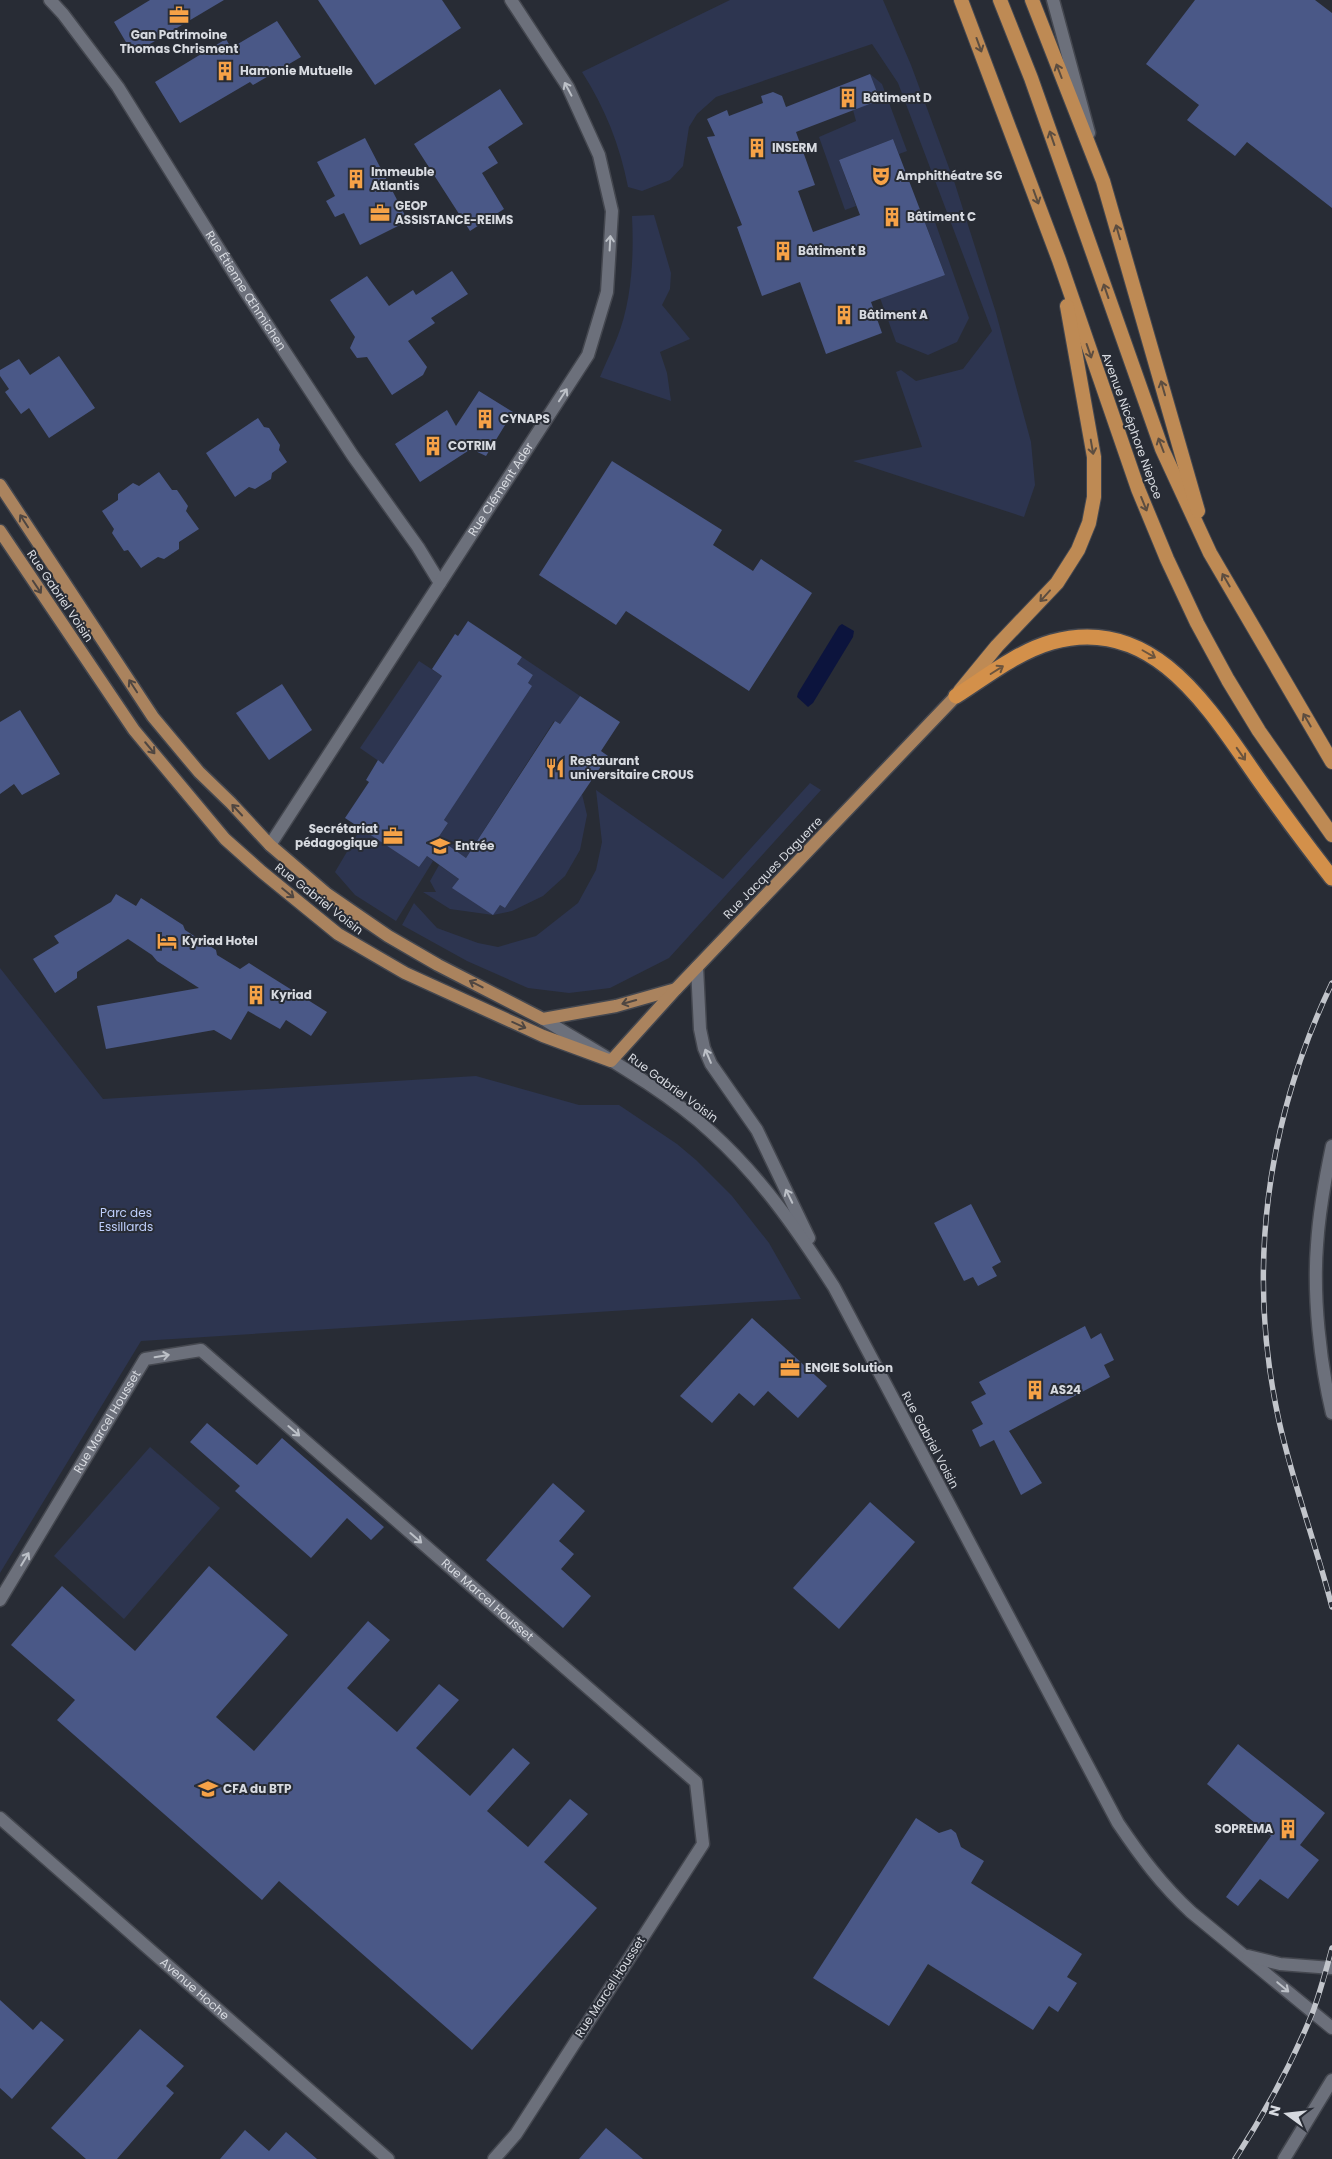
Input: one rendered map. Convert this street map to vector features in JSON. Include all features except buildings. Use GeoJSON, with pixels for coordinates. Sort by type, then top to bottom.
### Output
{"type":"FeatureCollection","features":[{"type":"Feature","properties":{"kind":"highway","name":"Avenue Nicéphore Niepce"},"geometry":{"type":"LineString","coordinates":[[961,0],[1059,260],[1138,489],[1166,559],[1196,623],[1259,731],[1332,835]]}},
{"type":"Feature","properties":{"kind":"highway","name":"Avenue Nicéphore Niepce"},"geometry":{"type":"LineString","coordinates":[[1000,0],[1034,88],[1162,449],[1210,553],[1332,762]]}},
{"type":"Feature","properties":{"kind":"highway"},"geometry":{"type":"LineString","coordinates":[[1032,0],[1103,181],[1210,553]]}},
{"type":"Feature","properties":{"kind":"highway"},"geometry":{"type":"LineString","coordinates":[[956,696],[997,646],[1057,583],[1078,550],[1089,523],[1094,497],[1094,458],[1059,260]]}},
{"type":"Feature","properties":{"kind":"highway"},"geometry":{"type":"LineString","coordinates":[[956,696],[1031,650],[1054,642],[1072,638],[1104,638],[1119,641],[1146,652],[1171,669],[1213,714],[1296,833],[1332,878]]}},
{"type":"Feature","properties":{"kind":"main road"},"geometry":{"type":"LineString","coordinates":[[0,485],[153,717],[199,772],[270,845],[327,894],[388,936],[543,1019],[616,1006],[676,988]]}},
{"type":"Feature","properties":{"kind":"main road","name":"Rue Gabriel Voisin"},"geometry":{"type":"LineString","coordinates":[[0,532],[134,730],[225,839],[262,872],[338,934],[405,973],[543,1036],[611,1060]]}},
{"type":"Feature","properties":{"kind":"main road","name":"Rue Jacques Daguerre"},"geometry":{"type":"LineString","coordinates":[[611,1060],[676,988],[956,696]]}},
{"type":"Feature","properties":{"kind":"street","name":"Rue Étienne Œhmichen"},"geometry":{"type":"LineString","coordinates":[[50,0],[63,14],[118,87],[244,291],[364,471],[418,547],[440,583]]}},
{"type":"Feature","properties":{"kind":"street","name":"Rue Clément Ader"},"geometry":{"type":"LineString","coordinates":[[270,845],[588,355],[607,292],[612,211],[599,155],[568,87],[510,0]]}},
{"type":"Feature","properties":{"kind":"street"},"geometry":{"type":"LineString","coordinates":[[1054,0],[1103,181]]}},
{"type":"Feature","properties":{"kind":"street"},"geometry":{"type":"LineString","coordinates":[[697,967],[700,1029],[704,1048],[711,1064],[756,1130],[834,1287]]}},
{"type":"Feature","properties":{"kind":"street"},"geometry":{"type":"LineString","coordinates":[[543,1019],[611,1060]]}},
{"type":"Feature","properties":{"kind":"street","name":"Rue Gabriel Voisin"},"geometry":{"type":"LineString","coordinates":[[611,1060],[711,1131],[751,1172],[780,1206],[834,1287],[1118,1823],[1142,1859],[1170,1892],[1332,2028]]}},
{"type":"Feature","properties":{"kind":"street"},"geometry":{"type":"LineString","coordinates":[[1332,1146],[1324,1184],[1317,1246],[1318,1318],[1326,1388],[1332,1413]]}},
{"type":"Feature","properties":{"kind":"street","name":"Rue Marcel Housset"},"geometry":{"type":"LineString","coordinates":[[0,1600],[145,1359],[201,1350],[696,1782],[704,1844],[516,2134],[494,2159]]}},
{"type":"Feature","properties":{"kind":"street","name":"Avenue Hoche"},"geometry":{"type":"LineString","coordinates":[[0,1818],[388,2159]]}},
{"type":"Feature","properties":{"kind":"street","name":"Rue Gabriel Voisin"},"geometry":{"type":"LineString","coordinates":[[1246,1956],[1280,1964],[1332,1968]]}},
{"type":"Feature","properties":{"kind":"street"},"geometry":{"type":"LineString","coordinates":[[1284,2159],[1332,2080]]}},
{"type":"Feature","properties":{"kind":"green space"},"geometry":{"type":"Polygon","coordinates":[[[730,0],[883,0],[911,65],[955,184],[996,313],[1031,442],[1035,485],[1024,517],[853,461],[922,447],[896,372],[901,370],[916,381],[963,369],[992,331],[898,83],[872,44],[716,97],[697,114],[689,127],[683,166],[670,180],[642,191],[628,187],[621,156],[611,127],[598,99],[582,72],[730,0]]]}},
{"type":"Feature","properties":{"kind":"green space"},"geometry":{"type":"Polygon","coordinates":[[[870,74],[882,84],[907,151],[899,154],[893,139],[839,160],[856,206],[845,210],[819,137],[856,121],[853,110],[870,74]]]}},
{"type":"Feature","properties":{"kind":"green space"},"geometry":{"type":"Polygon","coordinates":[[[654,215],[671,273],[670,289],[662,305],[690,339],[660,352],[667,373],[671,401],[600,377],[622,324],[629,294],[633,247],[632,216],[654,215]]]}},
{"type":"Feature","properties":{"kind":"green space"},"geometry":{"type":"Polygon","coordinates":[[[934,219],[969,318],[957,342],[928,355],[896,342],[871,273],[945,275],[925,222],[934,219]]]}},
{"type":"Feature","properties":{"kind":"green space"},"geometry":{"type":"Polygon","coordinates":[[[522,657],[580,696],[560,724],[554,721],[466,858],[438,838],[448,823],[444,820],[533,675],[517,664],[522,657]]]}},
{"type":"Feature","properties":{"kind":"green space"},"geometry":{"type":"Polygon","coordinates":[[[419,661],[442,676],[383,764],[360,748],[419,661]]]}},
{"type":"Feature","properties":{"kind":"green space"},"geometry":{"type":"Polygon","coordinates":[[[810,783],[821,790],[669,958],[610,988],[569,993],[528,988],[467,961],[402,925],[414,903],[437,928],[478,943],[498,947],[536,936],[578,903],[596,870],[602,842],[596,790],[723,879],[810,783]]]}},
{"type":"Feature","properties":{"kind":"green space"},"geometry":{"type":"Polygon","coordinates":[[[582,794],[587,815],[580,850],[565,876],[543,896],[512,911],[493,915],[450,909],[423,892],[436,892],[430,881],[439,865],[459,879],[453,888],[493,914],[500,905],[505,908],[582,794]]]}},
{"type":"Feature","properties":{"kind":"green space"},"geometry":{"type":"Polygon","coordinates":[[[361,828],[419,867],[427,856],[433,861],[396,921],[355,895],[335,872],[361,828]]]}},
{"type":"Feature","properties":{"kind":"green space","name":"Parc des Essillards"},"geometry":{"type":"Polygon","coordinates":[[[0,968],[103,1099],[476,1076],[579,1105],[619,1105],[677,1144],[732,1196],[769,1243],[801,1299],[141,1341],[0,1573],[0,968]]]}},
{"type":"Feature","properties":{"kind":"green space"},"geometry":{"type":"Polygon","coordinates":[[[150,1447],[220,1508],[124,1619],[54,1556],[150,1447]]]}},
{"type":"Feature","properties":{"kind":"shaded area"},"geometry":{"type":"Polygon","coordinates":[[[842,624],[854,631],[853,637],[813,703],[808,707],[797,697],[798,693],[842,624]]]}},
{"type":"Feature","properties":{"kind":"railway"},"geometry":{"type":"LineString","coordinates":[[1332,983],[1309,1035],[1291,1089],[1268,1197],[1264,1253],[1264,1309],[1269,1365],[1279,1421],[1332,1607]]}},
{"type":"Feature","properties":{"kind":"railway"},"geometry":{"type":"LineString","coordinates":[[1235,2159],[1267,2106],[1304,2033],[1315,2006],[1332,1948]]}},
{"type":"Feature","properties":{"kind":"place","name":"Gan Patrimoine Thomas Chrisment"},"geometry":{"type":"Point","coordinates":[179,15]}},
{"type":"Feature","properties":{"kind":"place","name":"Hamonie Mutuelle"},"geometry":{"type":"Point","coordinates":[225,71]}},
{"type":"Feature","properties":{"kind":"place","name":"Bâtiment D"},"geometry":{"type":"Point","coordinates":[848,98]}},
{"type":"Feature","properties":{"kind":"place","name":"INSERM"},"geometry":{"type":"Point","coordinates":[757,148]}},
{"type":"Feature","properties":{"kind":"place","name":"Amphithéatre SG"},"geometry":{"type":"Point","coordinates":[881,176]}},
{"type":"Feature","properties":{"kind":"place","name":"Immeuble Atlantis"},"geometry":{"type":"Point","coordinates":[356,179]}},
{"type":"Feature","properties":{"kind":"place","name":"GEOP ASSISTANCE-REIMS"},"geometry":{"type":"Point","coordinates":[380,213]}},
{"type":"Feature","properties":{"kind":"place","name":"Bâtiment C"},"geometry":{"type":"Point","coordinates":[892,217]}},
{"type":"Feature","properties":{"kind":"place","name":"Bâtiment B"},"geometry":{"type":"Point","coordinates":[783,251]}},
{"type":"Feature","properties":{"kind":"place","name":"Bâtiment A"},"geometry":{"type":"Point","coordinates":[844,315]}},
{"type":"Feature","properties":{"kind":"place","name":"CYNAPS"},"geometry":{"type":"Point","coordinates":[485,419]}},
{"type":"Feature","properties":{"kind":"place","name":"COTRIM"},"geometry":{"type":"Point","coordinates":[433,446]}},
{"type":"Feature","properties":{"kind":"place","name":"Restaurant universitaire CROUS"},"geometry":{"type":"Point","coordinates":[555,768]}},
{"type":"Feature","properties":{"kind":"place","name":"Secrétariat pédagogique"},"geometry":{"type":"Point","coordinates":[393,836]}},
{"type":"Feature","properties":{"kind":"place","name":"Entrée"},"geometry":{"type":"Point","coordinates":[440,846]}},
{"type":"Feature","properties":{"kind":"place","name":"Kyriad Hotel"},"geometry":{"type":"Point","coordinates":[167,941]}},
{"type":"Feature","properties":{"kind":"place","name":"Kyriad"},"geometry":{"type":"Point","coordinates":[256,995]}},
{"type":"Feature","properties":{"kind":"place","name":"ENGIE Solution"},"geometry":{"type":"Point","coordinates":[790,1368]}},
{"type":"Feature","properties":{"kind":"place","name":"AS24"},"geometry":{"type":"Point","coordinates":[1035,1390]}},
{"type":"Feature","properties":{"kind":"place","name":"CFA du BTP"},"geometry":{"type":"Point","coordinates":[208,1789]}},
{"type":"Feature","properties":{"kind":"place","name":"SOPREMA"},"geometry":{"type":"Point","coordinates":[1288,1829]}}]}
